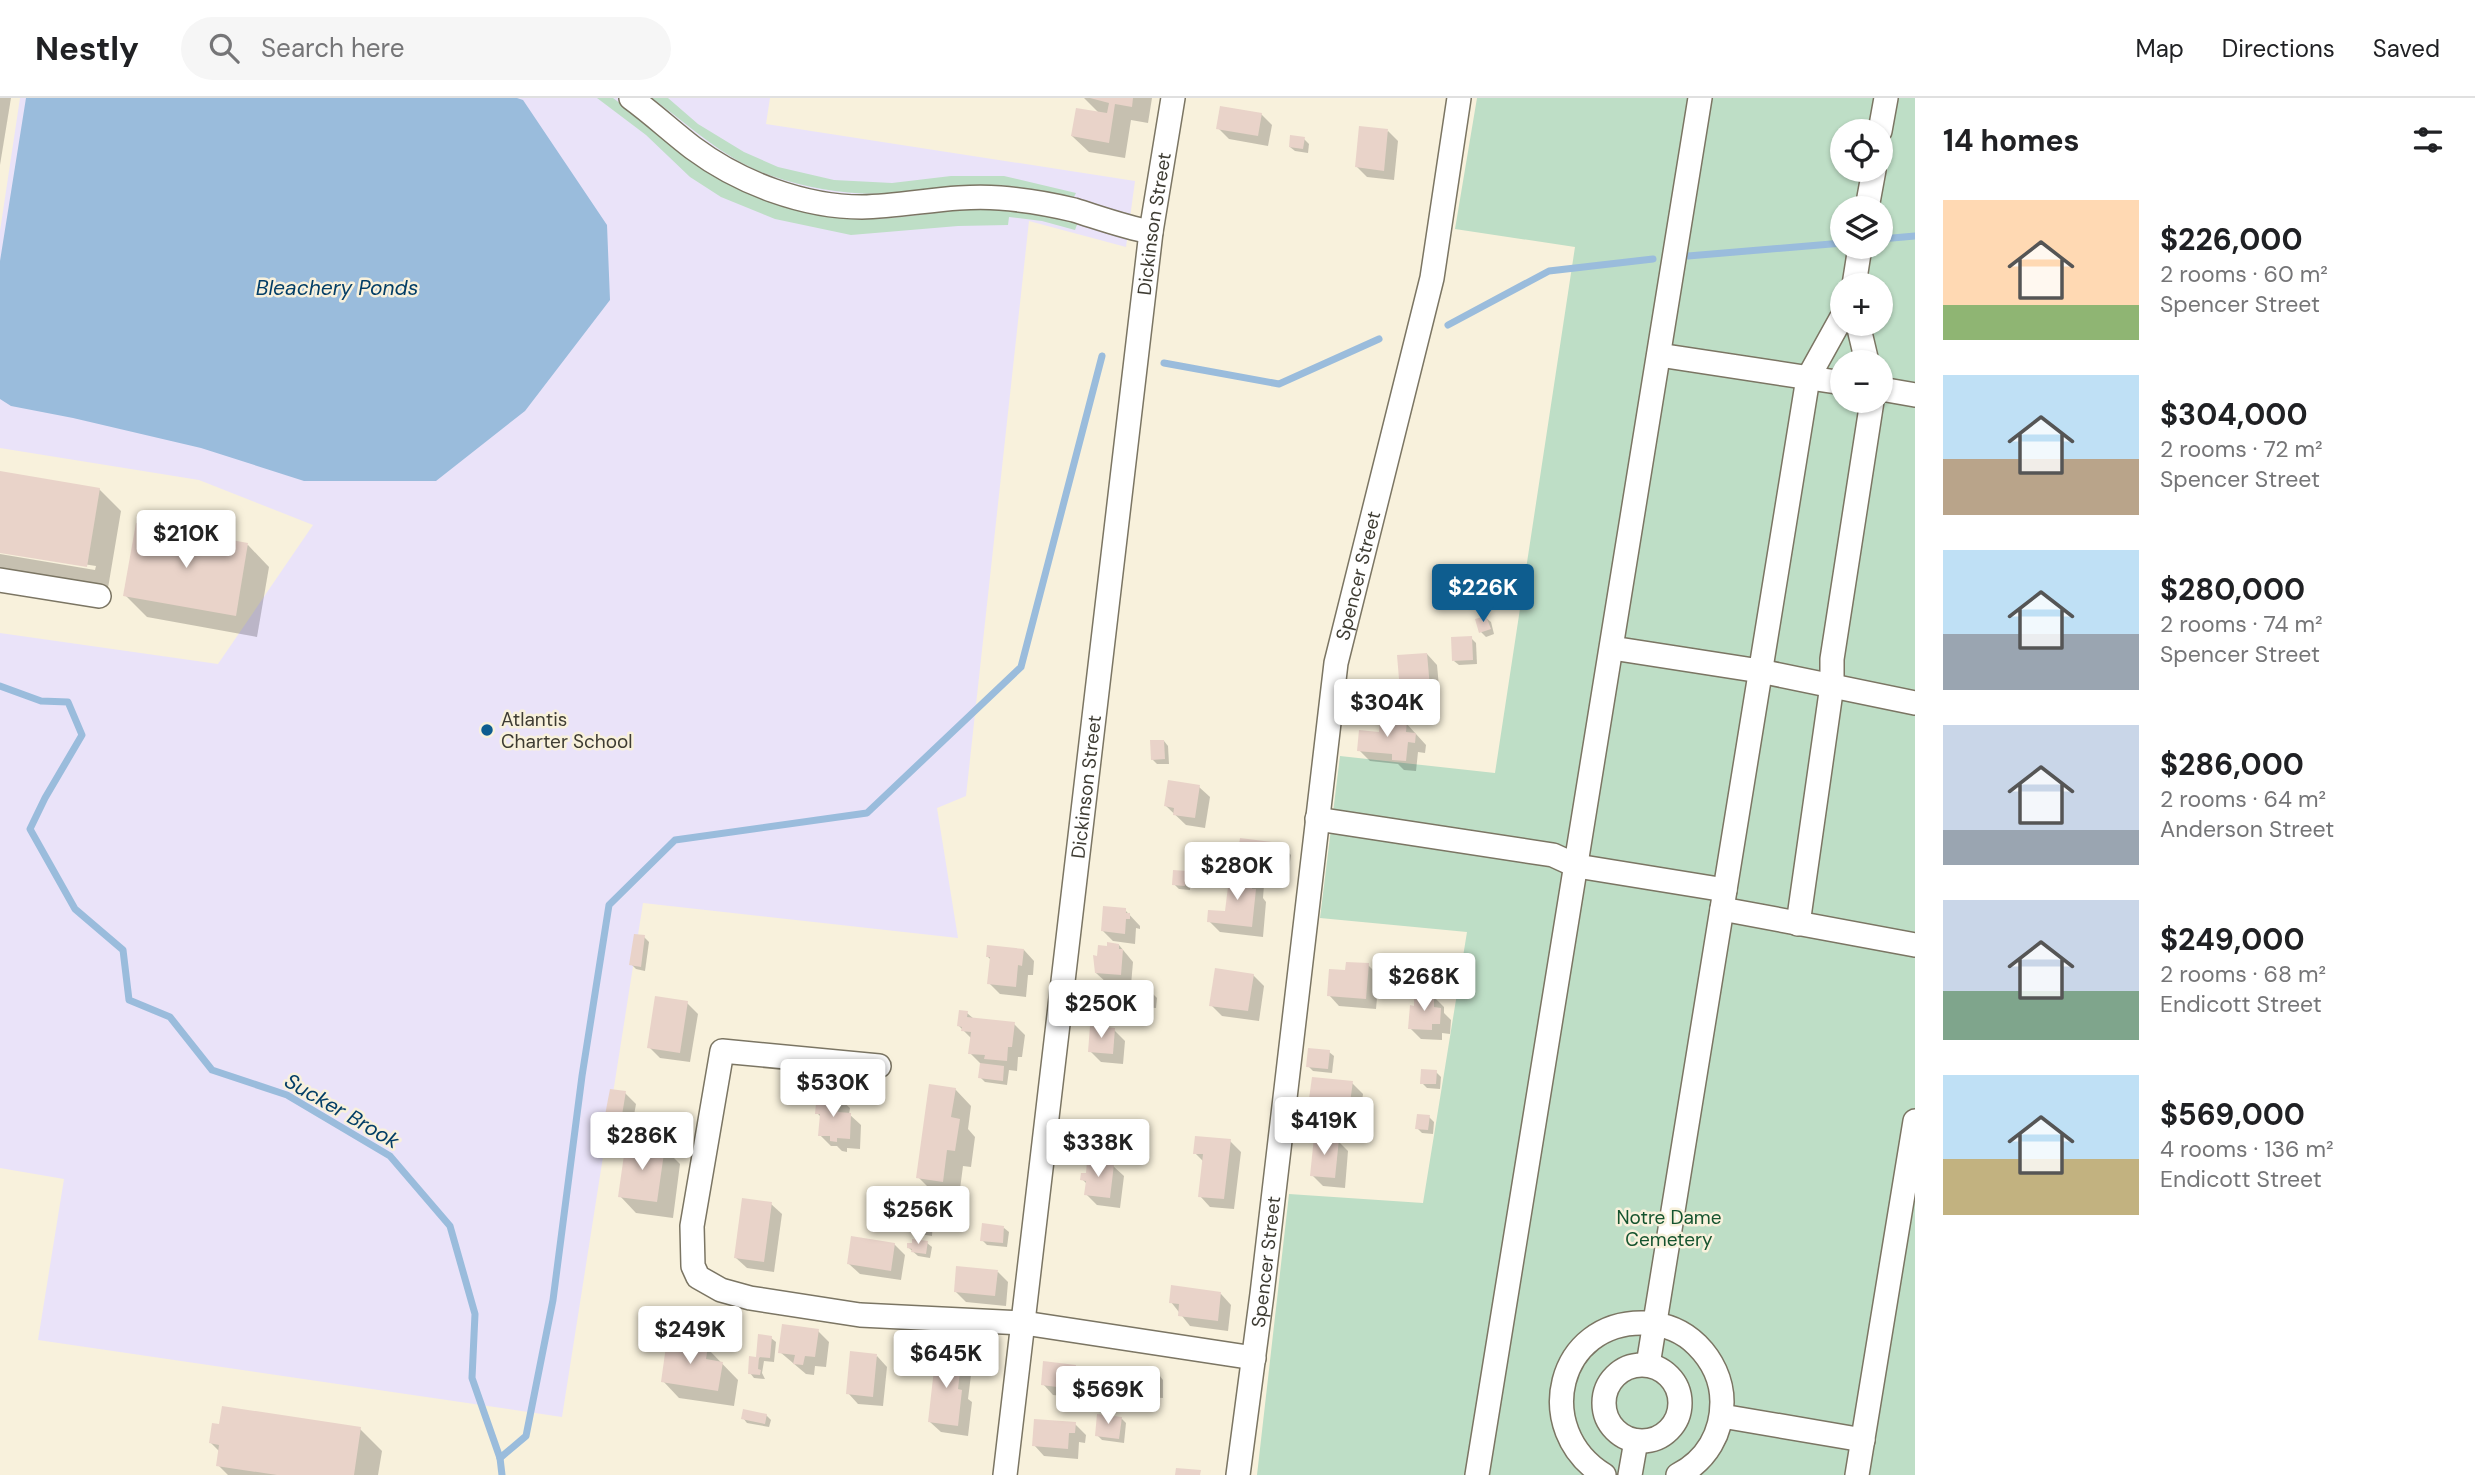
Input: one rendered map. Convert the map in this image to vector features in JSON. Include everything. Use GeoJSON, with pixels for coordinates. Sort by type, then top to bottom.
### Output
{"type":"FeatureCollection","features":[{"type":"Feature","properties":{"kind":"street"},"geometry":{"type":"LineString","coordinates":[[631,98],[694,149],[722,167],[788,194],[835,205],[859,207],[978,197],[1008,199],[1072,210],[1131,229],[1151,232]]}},
{"type":"Feature","properties":{"kind":"street","name":"Dickinson Street"},"geometry":{"type":"LineString","coordinates":[[1005,1475],[1151,232],[1173,98]]}},
{"type":"Feature","properties":{"kind":"street","name":"Spencer Street"},"geometry":{"type":"LineString","coordinates":[[1238,1475],[1336,663],[1432,278],[1459,98]]}},
{"type":"Feature","properties":{"kind":"street"},"geometry":{"type":"LineString","coordinates":[[1477,1475],[1700,98]]}},
{"type":"Feature","properties":{"kind":"street"},"geometry":{"type":"LineString","coordinates":[[1882,119],[1886,98]]}},
{"type":"Feature","properties":{"kind":"street"},"geometry":{"type":"LineString","coordinates":[[1648,1365],[1808,378],[1831,336]]}},
{"type":"Feature","properties":{"kind":"street"},"geometry":{"type":"LineString","coordinates":[[1659,355],[1830,381]]}},
{"type":"Feature","properties":{"kind":"street"},"geometry":{"type":"LineString","coordinates":[[1893,391],[1915,395]]}},
{"type":"Feature","properties":{"kind":"street"},"geometry":{"type":"LineString","coordinates":[[1798,924],[1832,685],[1832,659],[1870,413]]}},
{"type":"Feature","properties":{"kind":"street"},"geometry":{"type":"LineString","coordinates":[[0,580],[99,596]]}},
{"type":"Feature","properties":{"kind":"street"},"geometry":{"type":"LineString","coordinates":[[1612,648],[1760,671],[1915,703]]}},
{"type":"Feature","properties":{"kind":"street"},"geometry":{"type":"LineString","coordinates":[[1317,819],[1553,855],[1577,866],[1723,899],[1798,924],[1915,945]]}},
{"type":"Feature","properties":{"kind":"street"},"geometry":{"type":"LineString","coordinates":[[879,1066],[722,1051],[692,1226],[693,1266],[700,1279],[721,1290],[750,1298],[860,1315],[1024,1323],[1254,1358]]}},
{"type":"Feature","properties":{"kind":"street"},"geometry":{"type":"LineString","coordinates":[[1857,1475],[1915,1121]]}},
{"type":"Feature","properties":{"kind":"street"},"geometry":{"type":"LineString","coordinates":[[1604,1475],[1590,1467],[1577,1453],[1568,1436],[1562,1418],[1564,1380],[1583,1347],[1597,1335],[1624,1325],[1655,1323],[1673,1328],[1692,1339],[1717,1373],[1722,1394],[1722,1416],[1716,1437],[1704,1456],[1678,1475]]}},
{"type":"Feature","properties":{"kind":"street"},"geometry":{"type":"LineString","coordinates":[[1634,1365],[1648,1365],[1659,1368],[1676,1385],[1680,1409],[1669,1430],[1659,1437],[1636,1441],[1612,1428],[1603,1403],[1605,1390],[1612,1378],[1622,1370],[1634,1365]]}},
{"type":"Feature","properties":{"kind":"street"},"geometry":{"type":"LineString","coordinates":[[1722,1416],[1863,1440]]}},
{"type":"Feature","properties":{"kind":"street"},"geometry":{"type":"LineString","coordinates":[[1630,1475],[1636,1441]]}},
{"type":"Feature","properties":{"kind":"shaded area","name":"Atlantis Charter School"},"geometry":{"type":"Polygon","coordinates":[[[20,98],[770,98],[766,124],[1135,181],[1126,247],[1029,221],[966,796],[937,808],[958,938],[643,903],[562,1417],[38,1340],[64,1179],[0,1168],[0,633],[218,664],[313,525],[199,480],[0,448],[0,231],[20,98]]]}},
{"type":"Feature","properties":{"kind":"green space"},"geometry":{"type":"Polygon","coordinates":[[[597,98],[613,98],[675,148],[717,176],[787,207],[862,219],[1005,208],[1078,222],[1075,230],[1042,221],[1009,217],[1008,225],[958,226],[851,235],[775,219],[721,197],[690,177],[646,135],[597,98]]]}},
{"type":"Feature","properties":{"kind":"green space"},"geometry":{"type":"Polygon","coordinates":[[[652,98],[668,98],[698,124],[744,152],[778,167],[834,180],[892,183],[951,176],[1004,176],[1076,193],[1074,197],[1018,187],[984,185],[863,193],[801,185],[739,161],[709,142],[652,98]]]}},
{"type":"Feature","properties":{"kind":"green space","name":"Notre Dame Cemetery"},"geometry":{"type":"Polygon","coordinates":[[[1477,98],[1915,98],[1915,1475],[1257,1475],[1289,1194],[1423,1203],[1467,932],[1320,918],[1340,756],[1495,773],[1575,247],[1455,229],[1477,98]]]}},
{"type":"Feature","properties":{"kind":"water","name":"Bleachery Ponds"},"geometry":{"type":"Polygon","coordinates":[[[26,98],[523,100],[607,225],[610,300],[525,411],[436,481],[304,481],[201,448],[11,406],[0,399],[0,261],[26,98]]]}},
{"type":"Feature","properties":{"kind":"building"},"geometry":{"type":"Polygon","coordinates":[[[1090,98],[1133,98],[1132,107],[1115,104],[1109,143],[1071,136],[1076,108],[1107,113],[1109,103],[1090,98]]]}},
{"type":"Feature","properties":{"kind":"building"},"geometry":{"type":"Polygon","coordinates":[[[1220,106],[1262,113],[1258,136],[1216,129],[1220,106]]]}},
{"type":"Feature","properties":{"kind":"building"},"geometry":{"type":"Polygon","coordinates":[[[1359,126],[1388,129],[1384,171],[1355,167],[1359,126]]]}},
{"type":"Feature","properties":{"kind":"building"},"geometry":{"type":"Polygon","coordinates":[[[1290,135],[1305,137],[1303,149],[1289,147],[1290,135]]]}},
{"type":"Feature","properties":{"kind":"building"},"geometry":{"type":"Polygon","coordinates":[[[0,471],[100,488],[87,567],[0,553],[0,471]]]}},
{"type":"Feature","properties":{"kind":"building"},"geometry":{"type":"Polygon","coordinates":[[[136,523],[248,543],[236,616],[123,596],[136,523]]]}},
{"type":"Feature","properties":{"kind":"building"},"geometry":{"type":"Polygon","coordinates":[[[1486,616],[1491,629],[1479,633],[1475,619],[1486,616]]]}},
{"type":"Feature","properties":{"kind":"building"},"geometry":{"type":"Polygon","coordinates":[[[1472,636],[1473,660],[1452,661],[1451,637],[1472,636]]]}},
{"type":"Feature","properties":{"kind":"building"},"geometry":{"type":"Polygon","coordinates":[[[1427,653],[1430,688],[1400,691],[1397,655],[1427,653]]]}},
{"type":"Feature","properties":{"kind":"building"},"geometry":{"type":"Polygon","coordinates":[[[1380,718],[1407,721],[1406,732],[1416,733],[1415,743],[1408,742],[1406,761],[1392,760],[1392,754],[1357,751],[1359,730],[1379,732],[1380,718]]]}},
{"type":"Feature","properties":{"kind":"building"},"geometry":{"type":"Polygon","coordinates":[[[1150,740],[1164,740],[1165,759],[1151,760],[1150,740]]]}},
{"type":"Feature","properties":{"kind":"building"},"geometry":{"type":"Polygon","coordinates":[[[1168,780],[1200,785],[1195,818],[1173,815],[1174,808],[1164,806],[1168,780]]]}},
{"type":"Feature","properties":{"kind":"building"},"geometry":{"type":"Polygon","coordinates":[[[1240,838],[1281,843],[1278,865],[1237,860],[1240,838]]]}},
{"type":"Feature","properties":{"kind":"building"},"geometry":{"type":"Polygon","coordinates":[[[1189,868],[1203,869],[1202,880],[1188,879],[1189,868]]]}},
{"type":"Feature","properties":{"kind":"building"},"geometry":{"type":"Polygon","coordinates":[[[1173,870],[1187,871],[1185,886],[1172,885],[1173,870]]]}},
{"type":"Feature","properties":{"kind":"building"},"geometry":{"type":"Polygon","coordinates":[[[1230,871],[1254,873],[1252,889],[1256,889],[1252,927],[1207,922],[1208,910],[1225,911],[1230,871]]]}},
{"type":"Feature","properties":{"kind":"building"},"geometry":{"type":"Polygon","coordinates":[[[1103,906],[1126,908],[1126,913],[1130,913],[1130,919],[1126,919],[1125,934],[1101,931],[1103,906]]]}},
{"type":"Feature","properties":{"kind":"building"},"geometry":{"type":"Polygon","coordinates":[[[634,934],[645,935],[641,967],[629,965],[634,934]]]}},
{"type":"Feature","properties":{"kind":"building"},"geometry":{"type":"Polygon","coordinates":[[[1107,942],[1119,944],[1119,949],[1123,949],[1121,975],[1095,973],[1093,955],[1097,956],[1098,945],[1107,946],[1107,942]]]}},
{"type":"Feature","properties":{"kind":"building"},"geometry":{"type":"Polygon","coordinates":[[[987,945],[1024,949],[1022,966],[1018,965],[1016,987],[987,984],[990,957],[986,957],[987,945]]]}},
{"type":"Feature","properties":{"kind":"building"},"geometry":{"type":"Polygon","coordinates":[[[1346,962],[1369,963],[1366,999],[1327,996],[1329,969],[1345,970],[1346,962]]]}},
{"type":"Feature","properties":{"kind":"building"},"geometry":{"type":"Polygon","coordinates":[[[1215,968],[1254,974],[1248,1011],[1209,1006],[1215,968]]]}},
{"type":"Feature","properties":{"kind":"building"},"geometry":{"type":"Polygon","coordinates":[[[1118,989],[1153,991],[1152,1004],[1117,1002],[1118,989]]]}},
{"type":"Feature","properties":{"kind":"building"},"geometry":{"type":"Polygon","coordinates":[[[1414,994],[1434,995],[1434,1007],[1441,1008],[1440,1024],[1432,1024],[1432,1030],[1408,1029],[1414,994]]]}},
{"type":"Feature","properties":{"kind":"building"},"geometry":{"type":"Polygon","coordinates":[[[655,996],[688,1001],[680,1053],[647,1048],[655,996]]]}},
{"type":"Feature","properties":{"kind":"building"},"geometry":{"type":"Polygon","coordinates":[[[959,1010],[968,1011],[967,1017],[1015,1022],[1007,1061],[968,1054],[971,1032],[961,1031],[962,1027],[957,1026],[959,1010]]]}},
{"type":"Feature","properties":{"kind":"building"},"geometry":{"type":"Polygon","coordinates":[[[1090,1026],[1115,1028],[1113,1054],[1088,1052],[1090,1026]]]}},
{"type":"Feature","properties":{"kind":"building"},"geometry":{"type":"Polygon","coordinates":[[[1308,1048],[1330,1050],[1328,1069],[1306,1067],[1308,1048]]]}},
{"type":"Feature","properties":{"kind":"building"},"geometry":{"type":"Polygon","coordinates":[[[980,1063],[1004,1066],[1003,1081],[978,1078],[980,1063]]]}},
{"type":"Feature","properties":{"kind":"building"},"geometry":{"type":"Polygon","coordinates":[[[1421,1069],[1437,1070],[1436,1084],[1420,1084],[1421,1069]]]}},
{"type":"Feature","properties":{"kind":"building"},"geometry":{"type":"Polygon","coordinates":[[[1312,1077],[1353,1081],[1349,1110],[1308,1106],[1312,1077]]]}},
{"type":"Feature","properties":{"kind":"building"},"geometry":{"type":"Polygon","coordinates":[[[929,1084],[956,1088],[951,1117],[960,1119],[955,1151],[947,1150],[943,1182],[916,1178],[929,1084]]]}},
{"type":"Feature","properties":{"kind":"building"},"geometry":{"type":"Polygon","coordinates":[[[610,1089],[626,1091],[618,1139],[601,1136],[610,1089]]]}},
{"type":"Feature","properties":{"kind":"building"},"geometry":{"type":"Polygon","coordinates":[[[823,1095],[840,1096],[838,1112],[851,1113],[850,1139],[837,1138],[837,1142],[830,1141],[830,1136],[818,1136],[820,1114],[815,1114],[816,1103],[823,1104],[823,1095]]]}},
{"type":"Feature","properties":{"kind":"building"},"geometry":{"type":"Polygon","coordinates":[[[1417,1114],[1430,1115],[1428,1130],[1415,1129],[1417,1114]]]}},
{"type":"Feature","properties":{"kind":"building"},"geometry":{"type":"Polygon","coordinates":[[[1195,1136],[1231,1139],[1224,1199],[1198,1197],[1203,1154],[1193,1154],[1195,1136]]]}},
{"type":"Feature","properties":{"kind":"building"},"geometry":{"type":"Polygon","coordinates":[[[1314,1137],[1339,1139],[1335,1178],[1310,1176],[1314,1137]]]}},
{"type":"Feature","properties":{"kind":"building"},"geometry":{"type":"Polygon","coordinates":[[[626,1141],[665,1146],[657,1202],[618,1197],[626,1141]]]}},
{"type":"Feature","properties":{"kind":"building"},"geometry":{"type":"Polygon","coordinates":[[[1087,1161],[1114,1164],[1110,1198],[1084,1195],[1086,1181],[1080,1180],[1081,1173],[1086,1173],[1087,1161]]]}},
{"type":"Feature","properties":{"kind":"building"},"geometry":{"type":"Polygon","coordinates":[[[915,1197],[930,1198],[927,1232],[912,1230],[915,1197]]]}},
{"type":"Feature","properties":{"kind":"building"},"geometry":{"type":"Polygon","coordinates":[[[742,1198],[772,1202],[764,1262],[734,1258],[742,1198]]]}},
{"type":"Feature","properties":{"kind":"building"},"geometry":{"type":"Polygon","coordinates":[[[982,1223],[1004,1226],[1003,1243],[980,1241],[982,1223]]]}},
{"type":"Feature","properties":{"kind":"building"},"geometry":{"type":"Polygon","coordinates":[[[851,1236],[895,1243],[891,1271],[847,1264],[851,1236]]]}},
{"type":"Feature","properties":{"kind":"building"},"geometry":{"type":"Polygon","coordinates":[[[912,1239],[928,1241],[926,1254],[911,1252],[912,1249],[907,1248],[907,1243],[912,1243],[912,1239]]]}},
{"type":"Feature","properties":{"kind":"building"},"geometry":{"type":"Polygon","coordinates":[[[956,1266],[998,1270],[995,1296],[954,1292],[956,1266]]]}},
{"type":"Feature","properties":{"kind":"building"},"geometry":{"type":"Polygon","coordinates":[[[1171,1285],[1221,1292],[1218,1321],[1178,1316],[1179,1304],[1169,1303],[1171,1285]]]}},
{"type":"Feature","properties":{"kind":"building"},"geometry":{"type":"Polygon","coordinates":[[[782,1324],[819,1329],[815,1357],[805,1356],[803,1365],[793,1364],[795,1355],[778,1353],[782,1324]]]}},
{"type":"Feature","properties":{"kind":"building"},"geometry":{"type":"Polygon","coordinates":[[[758,1334],[772,1336],[770,1358],[759,1357],[760,1375],[748,1374],[749,1356],[756,1357],[758,1334]]]}},
{"type":"Feature","properties":{"kind":"building"},"geometry":{"type":"Polygon","coordinates":[[[667,1339],[708,1346],[706,1359],[723,1362],[718,1391],[661,1382],[667,1339]]]}},
{"type":"Feature","properties":{"kind":"building"},"geometry":{"type":"Polygon","coordinates":[[[850,1351],[877,1354],[873,1397],[846,1394],[850,1351]]]}},
{"type":"Feature","properties":{"kind":"building"},"geometry":{"type":"Polygon","coordinates":[[[936,1352],[962,1355],[958,1426],[928,1422],[936,1352]]]}},
{"type":"Feature","properties":{"kind":"building"},"geometry":{"type":"Polygon","coordinates":[[[1043,1361],[1076,1365],[1073,1389],[1041,1385],[1043,1361]]]}},
{"type":"Feature","properties":{"kind":"building"},"geometry":{"type":"Polygon","coordinates":[[[1140,1373],[1159,1374],[1158,1394],[1139,1393],[1140,1373]]]}},
{"type":"Feature","properties":{"kind":"building"},"geometry":{"type":"Polygon","coordinates":[[[222,1406],[361,1427],[354,1475],[277,1475],[216,1466],[219,1445],[209,1443],[212,1423],[219,1424],[222,1406]]]}},
{"type":"Feature","properties":{"kind":"building"},"geometry":{"type":"Polygon","coordinates":[[[743,1409],[767,1414],[765,1424],[741,1419],[743,1409]]]}},
{"type":"Feature","properties":{"kind":"building"},"geometry":{"type":"Polygon","coordinates":[[[1097,1414],[1122,1417],[1119,1439],[1095,1436],[1097,1414]]]}},
{"type":"Feature","properties":{"kind":"building"},"geometry":{"type":"Polygon","coordinates":[[[1034,1419],[1076,1422],[1075,1433],[1069,1433],[1068,1449],[1032,1446],[1034,1419]]]}},
{"type":"Feature","properties":{"kind":"building"},"geometry":{"type":"Polygon","coordinates":[[[1176,1468],[1201,1470],[1200,1475],[1175,1475],[1176,1468]]]}},
{"type":"Feature","properties":{"kind":"waterway"},"geometry":{"type":"LineString","coordinates":[[1893,238],[1915,236]]}},
{"type":"Feature","properties":{"kind":"waterway"},"geometry":{"type":"LineString","coordinates":[[1688,256],[1830,244]]}},
{"type":"Feature","properties":{"kind":"waterway"},"geometry":{"type":"LineString","coordinates":[[1448,325],[1549,271],[1653,259]]}},
{"type":"Feature","properties":{"kind":"waterway"},"geometry":{"type":"LineString","coordinates":[[1164,363],[1279,384],[1379,339]]}},
{"type":"Feature","properties":{"kind":"waterway"},"geometry":{"type":"LineString","coordinates":[[500,1458],[526,1436],[553,1300],[582,1076],[609,905],[675,840],[867,813],[1021,667],[1102,356]]}},
{"type":"Feature","properties":{"kind":"waterway","name":"Sucker Brook"},"geometry":{"type":"LineString","coordinates":[[0,686],[41,701],[68,702],[82,735],[30,829],[75,909],[123,950],[129,1000],[170,1017],[212,1070],[287,1095],[390,1156],[450,1226],[475,1314],[472,1378],[500,1458],[502,1475]]}},
{"type":"Feature","properties":{"kind":"place","name":"Atlantis Charter School"},"geometry":{"type":"Point","coordinates":[487,730]}}]}
